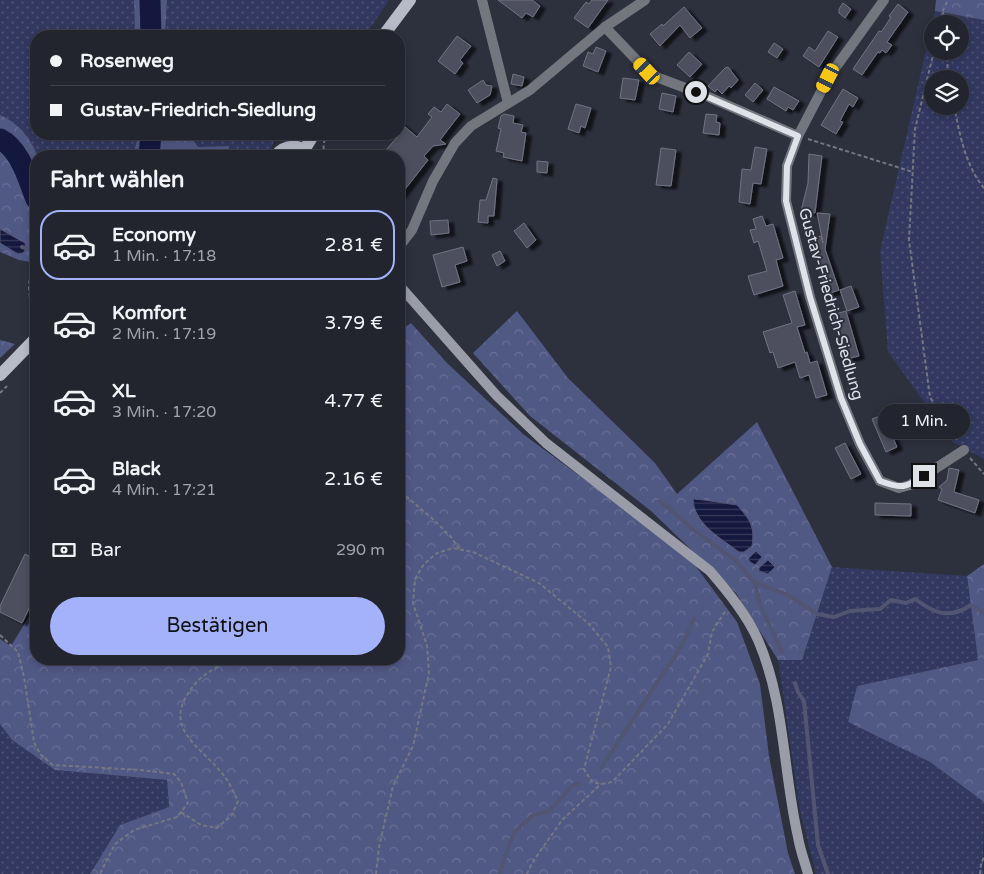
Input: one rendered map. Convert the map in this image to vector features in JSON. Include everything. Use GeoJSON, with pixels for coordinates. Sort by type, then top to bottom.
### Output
{"type":"FeatureCollection","features":[{"type":"Feature","properties":{"kind":"main road"},"geometry":{"type":"LineString","coordinates":[[388,30],[410,0]]}},
{"type":"Feature","properties":{"kind":"main road"},"geometry":{"type":"LineString","coordinates":[[282,150],[292,146],[301,150]]}},
{"type":"Feature","properties":{"kind":"main road"},"geometry":{"type":"LineString","coordinates":[[405,292],[497,396],[546,443],[710,572],[736,604],[757,639],[767,666],[778,711],[798,838],[808,874]]}},
{"type":"Feature","properties":{"kind":"main road"},"geometry":{"type":"LineString","coordinates":[[0,375],[30,344]]}},
{"type":"Feature","properties":{"kind":"street"},"geometry":{"type":"LineString","coordinates":[[482,0],[508,103]]}},
{"type":"Feature","properties":{"kind":"street"},"geometry":{"type":"LineString","coordinates":[[405,240],[412,230],[433,181],[455,143],[471,126],[530,90],[605,27],[645,0]]}},
{"type":"Feature","properties":{"kind":"street","name":"Gustav-Friedrich-Siedlung"},"geometry":{"type":"LineString","coordinates":[[884,0],[828,78],[798,136],[787,166],[786,201],[810,297],[841,398],[860,444],[880,481],[899,488],[910,485],[964,450]]}},
{"type":"Feature","properties":{"kind":"street"},"geometry":{"type":"LineString","coordinates":[[605,27],[647,71],[659,78],[704,95],[798,136]]}},
{"type":"Feature","properties":{"kind":"path"},"geometry":{"type":"LineString","coordinates":[[942,15],[948,0]]}},
{"type":"Feature","properties":{"kind":"path"},"geometry":{"type":"LineString","coordinates":[[943,10],[944,15]]}},
{"type":"Feature","properties":{"kind":"path"},"geometry":{"type":"LineString","coordinates":[[932,60],[916,130],[908,240],[930,397],[964,450],[984,474]]}},
{"type":"Feature","properties":{"kind":"path"},"geometry":{"type":"LineString","coordinates":[[956,115],[961,143],[976,178],[984,188]]}},
{"type":"Feature","properties":{"kind":"path"},"geometry":{"type":"LineString","coordinates":[[798,136],[913,172]]}},
{"type":"Feature","properties":{"kind":"path"},"geometry":{"type":"LineString","coordinates":[[30,280],[30,316]]}},
{"type":"Feature","properties":{"kind":"path"},"geometry":{"type":"LineString","coordinates":[[405,497],[427,514],[452,538],[459,549]]}},
{"type":"Feature","properties":{"kind":"path"},"geometry":{"type":"LineString","coordinates":[[376,874],[379,847],[393,786],[413,746],[429,673],[427,646],[414,603],[415,579],[424,564],[437,552],[453,548],[473,552],[540,583],[589,624],[608,646],[611,667],[584,769],[592,782],[601,784],[612,782],[668,724],[708,654],[712,632],[724,613],[736,604]]}},
{"type":"Feature","properties":{"kind":"path"},"geometry":{"type":"LineString","coordinates":[[0,635],[18,652],[24,677],[34,742],[40,754],[53,765],[141,770],[174,774],[181,782],[188,803],[177,817],[134,830],[115,844],[100,874]]}},
{"type":"Feature","properties":{"kind":"path"},"geometry":{"type":"LineString","coordinates":[[181,812],[201,825],[217,828],[232,815],[238,801],[225,778],[187,737],[181,723],[180,706],[197,681],[222,665]]}},
{"type":"Feature","properties":{"kind":"path"},"geometry":{"type":"LineString","coordinates":[[527,874],[532,863],[562,820],[601,784]]}},
{"type":"Feature","properties":{"kind":"path"},"geometry":{"type":"LineString","coordinates":[[980,874],[984,857]]}},
{"type":"Feature","properties":{"kind":"shaded area"},"geometry":{"type":"Polygon","coordinates":[[[0,0],[134,0],[135,30],[30,30],[30,140],[137,140],[134,150],[35,150],[23,132],[0,115],[0,0]]]}},
{"type":"Feature","properties":{"kind":"shaded area"},"geometry":{"type":"Polygon","coordinates":[[[167,0],[389,0],[369,30],[165,30],[167,0]]]}},
{"type":"Feature","properties":{"kind":"shaded area"},"geometry":{"type":"Polygon","coordinates":[[[935,11],[957,15],[934,15],[935,11]]]}},
{"type":"Feature","properties":{"kind":"shaded area"},"geometry":{"type":"Polygon","coordinates":[[[969,17],[984,20],[984,459],[953,442],[888,352],[880,251],[924,59],[969,60],[969,17]]]}},
{"type":"Feature","properties":{"kind":"shaded area"},"geometry":{"type":"Polygon","coordinates":[[[193,140],[278,140],[274,141],[270,150],[229,150],[229,146],[198,147],[193,140]]]}},
{"type":"Feature","properties":{"kind":"shaded area"},"geometry":{"type":"Polygon","coordinates":[[[0,229],[25,243],[26,249],[23,253],[18,254],[0,243],[0,229]]]}},
{"type":"Feature","properties":{"kind":"shaded area"},"geometry":{"type":"Polygon","coordinates":[[[693,499],[737,505],[751,524],[753,533],[752,546],[744,552],[739,552],[717,536],[698,516],[693,499]]]}},
{"type":"Feature","properties":{"kind":"shaded area"},"geometry":{"type":"Polygon","coordinates":[[[756,551],[762,557],[755,565],[748,559],[756,551]]]}},
{"type":"Feature","properties":{"kind":"shaded area"},"geometry":{"type":"Polygon","coordinates":[[[768,560],[775,567],[768,574],[759,571],[759,568],[768,560]]]}},
{"type":"Feature","properties":{"kind":"shaded area"},"geometry":{"type":"Polygon","coordinates":[[[832,567],[967,576],[978,660],[857,686],[848,722],[930,762],[984,802],[983,874],[816,874],[800,811],[778,660],[802,660],[832,567]]]}},
{"type":"Feature","properties":{"kind":"shaded area"},"geometry":{"type":"Polygon","coordinates":[[[0,724],[12,740],[55,770],[167,780],[169,807],[120,825],[90,874],[0,874],[0,724]]]}},
{"type":"Feature","properties":{"kind":"green space"},"geometry":{"type":"Polygon","coordinates":[[[134,0],[167,0],[165,30],[135,30],[134,0]]]}},
{"type":"Feature","properties":{"kind":"green space"},"geometry":{"type":"Polygon","coordinates":[[[936,0],[984,0],[984,20],[969,17],[969,15],[935,11],[936,0]]]}},
{"type":"Feature","properties":{"kind":"green space"},"geometry":{"type":"Polygon","coordinates":[[[0,115],[23,132],[35,150],[30,150],[30,262],[19,260],[0,252],[0,115]]]}},
{"type":"Feature","properties":{"kind":"green space"},"geometry":{"type":"Polygon","coordinates":[[[137,140],[193,140],[198,147],[229,146],[229,150],[134,150],[137,140]]]}},
{"type":"Feature","properties":{"kind":"green space"},"geometry":{"type":"Polygon","coordinates":[[[517,311],[568,378],[655,463],[677,494],[757,422],[832,567],[802,660],[778,660],[736,593],[651,511],[530,416],[473,353],[517,311]]]}},
{"type":"Feature","properties":{"kind":"green space"},"geometry":{"type":"Polygon","coordinates":[[[411,323],[447,363],[523,434],[689,557],[737,622],[760,684],[769,756],[788,853],[795,874],[90,874],[120,825],[169,807],[167,780],[55,770],[12,740],[0,724],[0,639],[11,646],[30,615],[30,665],[405,665],[405,327],[411,323]]]}},
{"type":"Feature","properties":{"kind":"green space"},"geometry":{"type":"Polygon","coordinates":[[[0,340],[15,344],[0,358],[0,340]]]}},
{"type":"Feature","properties":{"kind":"green space"},"geometry":{"type":"Polygon","coordinates":[[[984,564],[984,802],[930,762],[848,722],[857,686],[978,660],[967,576],[984,564]]]}},
{"type":"Feature","properties":{"kind":"building"},"geometry":{"type":"Polygon","coordinates":[[[498,0],[532,0],[540,6],[533,17],[526,13],[522,18],[498,0]]]}},
{"type":"Feature","properties":{"kind":"building"},"geometry":{"type":"Polygon","coordinates":[[[592,0],[608,0],[588,28],[574,18],[586,2],[589,4],[592,0]]]}},
{"type":"Feature","properties":{"kind":"building"},"geometry":{"type":"Polygon","coordinates":[[[843,3],[851,9],[845,18],[839,13],[843,3]]]}},
{"type":"Feature","properties":{"kind":"building"},"geometry":{"type":"Polygon","coordinates":[[[898,4],[908,12],[887,42],[892,45],[886,53],[882,50],[880,53],[878,52],[862,75],[853,69],[879,31],[881,32],[886,25],[891,17],[889,16],[898,4]]]}},
{"type":"Feature","properties":{"kind":"building"},"geometry":{"type":"Polygon","coordinates":[[[684,7],[702,28],[690,38],[680,25],[660,46],[650,34],[662,24],[663,26],[684,7]]]}},
{"type":"Feature","properties":{"kind":"building"},"geometry":{"type":"Polygon","coordinates":[[[828,31],[838,37],[819,67],[803,56],[809,47],[815,51],[828,31]]]}},
{"type":"Feature","properties":{"kind":"building"},"geometry":{"type":"Polygon","coordinates":[[[457,36],[471,46],[460,60],[463,63],[455,74],[438,61],[457,36]]]}},
{"type":"Feature","properties":{"kind":"building"},"geometry":{"type":"Polygon","coordinates":[[[774,43],[783,49],[777,58],[768,52],[774,43]]]}},
{"type":"Feature","properties":{"kind":"building"},"geometry":{"type":"Polygon","coordinates":[[[596,47],[606,51],[598,72],[583,66],[588,52],[593,54],[596,47]]]}},
{"type":"Feature","properties":{"kind":"building"},"geometry":{"type":"Polygon","coordinates":[[[689,52],[702,64],[690,77],[677,65],[689,52]]]}},
{"type":"Feature","properties":{"kind":"building"},"geometry":{"type":"Polygon","coordinates":[[[728,67],[738,80],[722,94],[717,89],[715,92],[708,86],[728,67]]]}},
{"type":"Feature","properties":{"kind":"building"},"geometry":{"type":"Polygon","coordinates":[[[513,74],[524,77],[522,86],[511,84],[513,74]]]}},
{"type":"Feature","properties":{"kind":"building"},"geometry":{"type":"Polygon","coordinates":[[[623,78],[639,80],[635,100],[620,98],[623,78]]]}},
{"type":"Feature","properties":{"kind":"building"},"geometry":{"type":"Polygon","coordinates":[[[483,80],[486,85],[492,86],[490,95],[477,103],[468,90],[483,80]]]}},
{"type":"Feature","properties":{"kind":"building"},"geometry":{"type":"Polygon","coordinates":[[[755,83],[763,90],[753,102],[745,95],[755,83]]]}},
{"type":"Feature","properties":{"kind":"building"},"geometry":{"type":"Polygon","coordinates":[[[774,87],[799,101],[793,110],[788,107],[786,111],[767,99],[774,87]]]}},
{"type":"Feature","properties":{"kind":"building"},"geometry":{"type":"Polygon","coordinates":[[[843,89],[858,98],[853,107],[849,104],[840,121],[843,122],[836,134],[821,125],[843,89]]]}},
{"type":"Feature","properties":{"kind":"building"},"geometry":{"type":"Polygon","coordinates":[[[662,93],[676,96],[673,112],[659,109],[662,93]]]}},
{"type":"Feature","properties":{"kind":"building"},"geometry":{"type":"Polygon","coordinates":[[[447,104],[460,114],[440,140],[446,144],[433,146],[424,156],[428,160],[405,189],[405,150],[386,150],[395,140],[405,140],[405,127],[417,137],[432,117],[428,114],[434,107],[441,112],[447,104]]]}},
{"type":"Feature","properties":{"kind":"building"},"geometry":{"type":"Polygon","coordinates":[[[576,104],[591,108],[585,128],[581,126],[579,133],[568,129],[576,104]]]}},
{"type":"Feature","properties":{"kind":"building"},"geometry":{"type":"Polygon","coordinates":[[[504,114],[514,116],[513,123],[523,125],[521,132],[526,133],[522,161],[503,157],[504,153],[496,151],[501,129],[498,128],[501,116],[504,114]]]}},
{"type":"Feature","properties":{"kind":"building"},"geometry":{"type":"Polygon","coordinates":[[[706,114],[717,115],[716,122],[720,123],[719,135],[703,133],[706,114]]]}},
{"type":"Feature","properties":{"kind":"building"},"geometry":{"type":"Polygon","coordinates":[[[755,147],[767,149],[761,184],[753,183],[750,204],[739,202],[742,169],[751,170],[755,147]]]}},
{"type":"Feature","properties":{"kind":"building"},"geometry":{"type":"Polygon","coordinates":[[[661,148],[676,150],[671,186],[656,185],[661,148]]]}},
{"type":"Feature","properties":{"kind":"building"},"geometry":{"type":"Polygon","coordinates":[[[809,154],[822,156],[815,213],[801,211],[808,183],[809,154]]]}},
{"type":"Feature","properties":{"kind":"building"},"geometry":{"type":"Polygon","coordinates":[[[537,161],[548,162],[547,173],[537,172],[537,161]]]}},
{"type":"Feature","properties":{"kind":"building"},"geometry":{"type":"Polygon","coordinates":[[[493,178],[497,179],[494,216],[488,216],[488,223],[478,222],[480,200],[486,200],[493,178]]]}},
{"type":"Feature","properties":{"kind":"building"},"geometry":{"type":"Polygon","coordinates":[[[817,213],[830,214],[825,249],[839,290],[825,295],[821,281],[823,280],[814,253],[812,254],[807,240],[821,236],[823,243],[817,213]]]}},
{"type":"Feature","properties":{"kind":"building"},"geometry":{"type":"Polygon","coordinates":[[[762,216],[766,226],[773,224],[783,258],[776,260],[783,286],[754,295],[748,276],[767,271],[758,241],[754,243],[750,230],[756,229],[753,219],[762,216]]]}},
{"type":"Feature","properties":{"kind":"building"},"geometry":{"type":"Polygon","coordinates":[[[448,220],[449,233],[431,235],[430,221],[448,220]]]}},
{"type":"Feature","properties":{"kind":"building"},"geometry":{"type":"Polygon","coordinates":[[[524,223],[536,240],[527,248],[514,231],[524,223]]]}},
{"type":"Feature","properties":{"kind":"building"},"geometry":{"type":"Polygon","coordinates":[[[463,247],[467,261],[455,265],[460,282],[442,287],[433,255],[463,247]]]}},
{"type":"Feature","properties":{"kind":"building"},"geometry":{"type":"Polygon","coordinates":[[[500,251],[505,261],[497,266],[492,255],[500,251]]]}},
{"type":"Feature","properties":{"kind":"building"},"geometry":{"type":"Polygon","coordinates":[[[851,286],[859,307],[847,311],[840,290],[851,286]]]}},
{"type":"Feature","properties":{"kind":"building"},"geometry":{"type":"Polygon","coordinates":[[[795,291],[805,325],[797,327],[805,353],[807,352],[810,363],[817,361],[827,395],[816,398],[809,375],[800,378],[795,362],[778,368],[773,352],[770,353],[763,332],[792,323],[783,295],[795,291]]]}},
{"type":"Feature","properties":{"kind":"building"},"geometry":{"type":"Polygon","coordinates":[[[846,311],[859,356],[847,359],[839,329],[837,329],[832,315],[846,311]]]}},
{"type":"Feature","properties":{"kind":"building"},"geometry":{"type":"Polygon","coordinates":[[[883,415],[897,447],[886,452],[872,419],[883,415]]]}},
{"type":"Feature","properties":{"kind":"building"},"geometry":{"type":"Polygon","coordinates":[[[845,443],[861,474],[851,479],[835,448],[845,443]]]}},
{"type":"Feature","properties":{"kind":"building"},"geometry":{"type":"Polygon","coordinates":[[[949,468],[959,470],[954,492],[979,500],[975,513],[938,500],[942,489],[939,487],[947,480],[949,468]]]}},
{"type":"Feature","properties":{"kind":"building"},"geometry":{"type":"Polygon","coordinates":[[[875,503],[911,504],[911,516],[875,515],[875,503]]]}},
{"type":"Feature","properties":{"kind":"building"},"geometry":{"type":"Polygon","coordinates":[[[25,554],[30,557],[30,606],[22,623],[0,612],[0,606],[25,554]]]}},
{"type":"Feature","properties":{"kind":"waterway"},"geometry":{"type":"LineString","coordinates":[[150,0],[151,30]]}},
{"type":"Feature","properties":{"kind":"waterway"},"geometry":{"type":"LineString","coordinates":[[0,139],[18,157],[30,184]]}},
{"type":"Feature","properties":{"kind":"waterway"},"geometry":{"type":"LineString","coordinates":[[150,140],[150,150]]}},
{"type":"Feature","properties":{"kind":"waterway"},"geometry":{"type":"LineString","coordinates":[[22,247],[30,249]]}},
{"type":"Feature","properties":{"kind":"waterway"},"geometry":{"type":"LineString","coordinates":[[660,501],[696,532],[735,560],[754,582],[788,595],[817,614],[834,617],[850,611],[880,609],[891,600],[906,603],[915,599],[929,608],[942,613],[956,612],[971,605],[984,613]]}},
{"type":"Feature","properties":{"kind":"waterway"},"geometry":{"type":"LineString","coordinates":[[755,582],[759,602],[782,652]]}},
{"type":"Feature","properties":{"kind":"waterway"},"geometry":{"type":"LineString","coordinates":[[601,768],[682,645],[694,619]]}},
{"type":"Feature","properties":{"kind":"waterway"},"geometry":{"type":"LineString","coordinates":[[795,683],[804,701],[818,845],[828,874]]}},
{"type":"Feature","properties":{"kind":"waterway"},"geometry":{"type":"LineString","coordinates":[[499,874],[514,832],[532,816],[549,811],[573,785],[579,784]]}},
{"type":"Feature","properties":{"kind":"route"},"geometry":{"type":"LineString","coordinates":[[696,92],[798,136],[787,166],[786,201],[810,297],[841,398],[860,444],[880,481],[899,488],[910,485],[924,476]]}}]}
